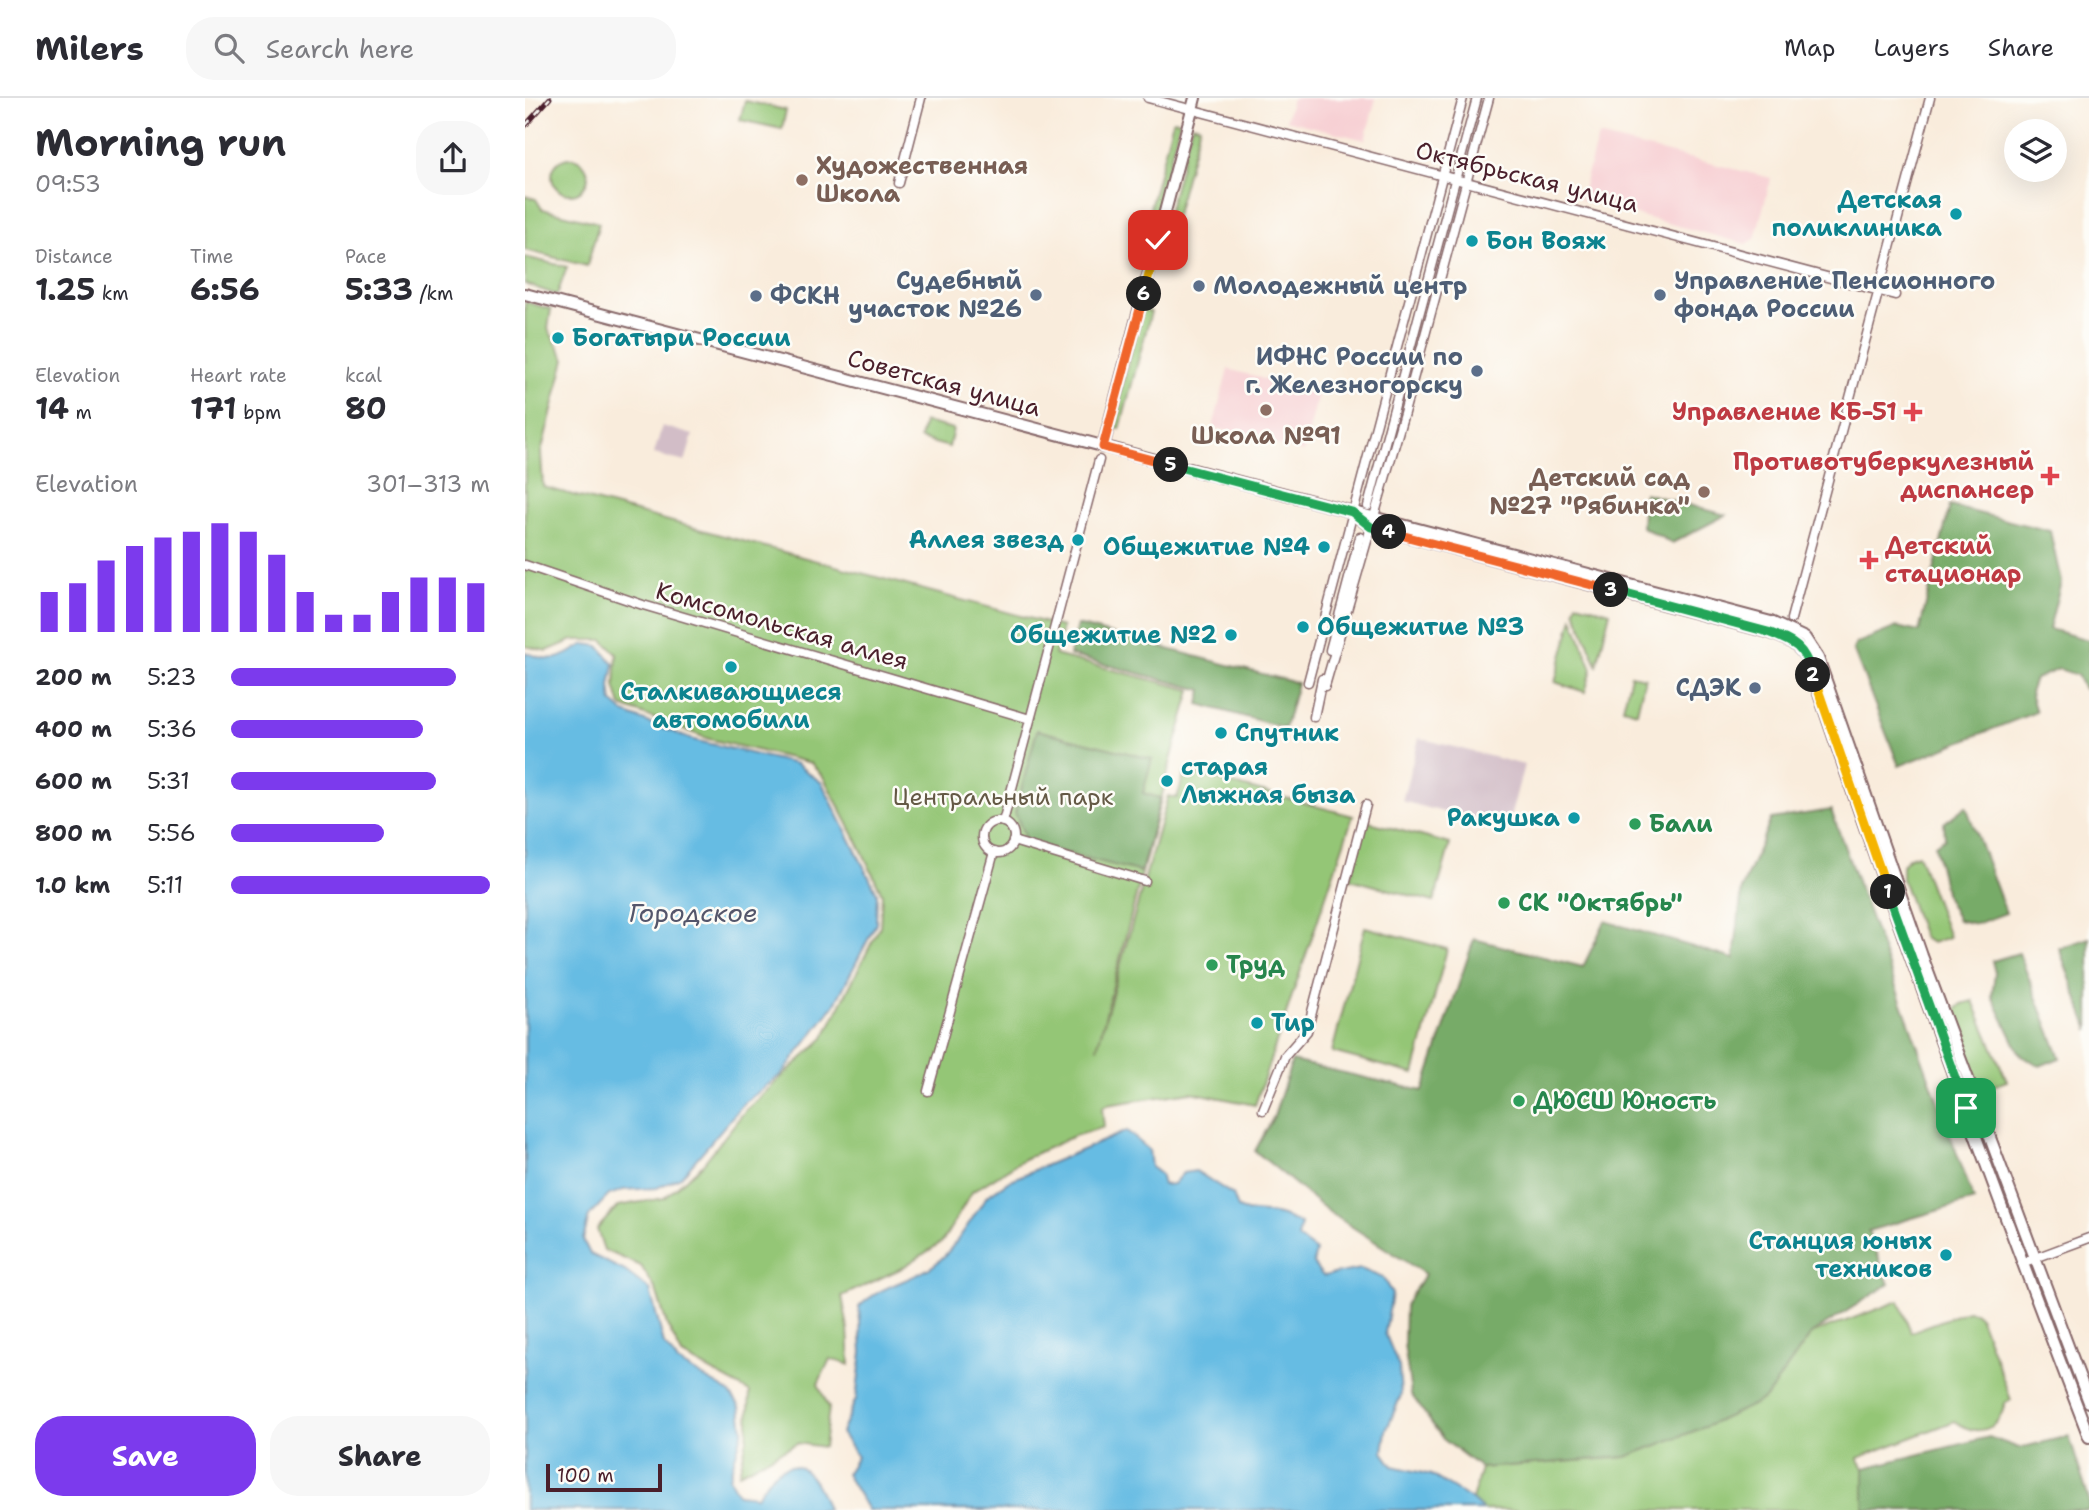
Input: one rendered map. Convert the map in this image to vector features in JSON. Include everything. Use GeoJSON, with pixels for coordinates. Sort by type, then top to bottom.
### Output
{"type":"FeatureCollection","features":[{"type":"Feature","properties":{"kind":"main road"},"geometry":{"type":"LineString","coordinates":[[1103,447],[1194,104]]}},
{"type":"Feature","properties":{"kind":"main road","name":"Советская улица"},"geometry":{"type":"LineString","coordinates":[[525,294],[1352,512],[1373,522],[1807,635]]}},
{"type":"Feature","properties":{"kind":"main road","name":"Советская улица"},"geometry":{"type":"LineString","coordinates":[[1769,627],[1801,648],[1813,660]]}},
{"type":"Feature","properties":{"kind":"main road"},"geometry":{"type":"LineString","coordinates":[[1794,643],[1807,635],[1854,799],[2022,1263],[2089,1437]]}},
{"type":"Feature","properties":{"kind":"main road"},"geometry":{"type":"LineString","coordinates":[[1813,660],[1866,794],[1922,956],[2089,1402]]}},
{"type":"Feature","properties":{"kind":"main road"},"geometry":{"type":"LineString","coordinates":[[1854,799],[1866,794]]}},
{"type":"Feature","properties":{"kind":"street"},"geometry":{"type":"LineString","coordinates":[[899,183],[921,98]]}},
{"type":"Feature","properties":{"kind":"street","name":"Октябрьская улица"},"geometry":{"type":"LineString","coordinates":[[1148,98],[1194,104],[1443,175],[1895,295]]}},
{"type":"Feature","properties":{"kind":"street"},"geometry":{"type":"LineString","coordinates":[[1308,682],[1463,98]]}},
{"type":"Feature","properties":{"kind":"street"},"geometry":{"type":"LineString","coordinates":[[1368,506],[1476,98]]}},
{"type":"Feature","properties":{"kind":"street"},"geometry":{"type":"LineString","coordinates":[[1325,687],[1489,98]]}},
{"type":"Feature","properties":{"kind":"street"},"geometry":{"type":"LineString","coordinates":[[1791,619],[1930,98]]}},
{"type":"Feature","properties":{"kind":"street"},"geometry":{"type":"LineString","coordinates":[[1003,822],[1100,460]]}},
{"type":"Feature","properties":{"kind":"street"},"geometry":{"type":"LineString","coordinates":[[1314,717],[1360,537]]}},
{"type":"Feature","properties":{"kind":"street","name":"Комсомольская аллея"},"geometry":{"type":"LineString","coordinates":[[525,565],[643,605],[1030,719]]}},
{"type":"Feature","properties":{"kind":"street"},"geometry":{"type":"LineString","coordinates":[[1263,1110],[1285,1056],[1307,1031],[1366,805]]}},
{"type":"Feature","properties":{"kind":"street"},"geometry":{"type":"LineString","coordinates":[[996,820],[1003,822],[1010,826],[1015,835],[1012,848],[1000,854],[988,850],[981,839],[985,827],[996,820]]}},
{"type":"Feature","properties":{"kind":"street"},"geometry":{"type":"LineString","coordinates":[[1013,841],[1145,881]]}},
{"type":"Feature","properties":{"kind":"street"},"geometry":{"type":"LineString","coordinates":[[928,1091],[994,852]]}},
{"type":"Feature","properties":{"kind":"street"},"geometry":{"type":"LineString","coordinates":[[2022,1263],[2089,1238]]}},
{"type":"Feature","properties":{"kind":"shaded area"},"geometry":{"type":"Polygon","coordinates":[[[1292,98],[1376,98],[1365,140],[1286,120],[1292,98]]]}},
{"type":"Feature","properties":{"kind":"shaded area"},"geometry":{"type":"Polygon","coordinates":[[[1598,136],[1771,178],[1755,239],[1746,244],[1580,200],[1598,136]]]}},
{"type":"Feature","properties":{"kind":"shaded area","name":"Школа №91"},"geometry":{"type":"Polygon","coordinates":[[[1228,369],[1318,394],[1304,452],[1213,427],[1228,369]]]}},
{"type":"Feature","properties":{"kind":"shaded area"},"geometry":{"type":"Polygon","coordinates":[[[662,426],[693,435],[685,462],[654,454],[662,426]]]}},
{"type":"Feature","properties":{"kind":"shaded area"},"geometry":{"type":"Polygon","coordinates":[[[1419,738],[1524,765],[1507,829],[1402,801],[1419,738]]]}},
{"type":"Feature","properties":{"kind":"green space"},"geometry":{"type":"Polygon","coordinates":[[[745,101],[786,110],[782,129],[740,120],[745,101]]]}},
{"type":"Feature","properties":{"kind":"green space"},"geometry":{"type":"Polygon","coordinates":[[[1173,120],[1180,121],[1154,222],[1145,227],[1173,120]]]}},
{"type":"Feature","properties":{"kind":"green space"},"geometry":{"type":"Polygon","coordinates":[[[1192,124],[1200,126],[1172,229],[1164,227],[1192,124]]]}},
{"type":"Feature","properties":{"kind":"green space"},"geometry":{"type":"Polygon","coordinates":[[[570,158],[583,163],[588,176],[583,189],[570,194],[557,189],[552,176],[557,163],[570,158]]]}},
{"type":"Feature","properties":{"kind":"green space"},"geometry":{"type":"Polygon","coordinates":[[[525,196],[536,199],[542,209],[599,223],[587,266],[525,250],[525,196]]]}},
{"type":"Feature","properties":{"kind":"green space"},"geometry":{"type":"Polygon","coordinates":[[[525,257],[567,267],[557,295],[525,284],[525,257]]]}},
{"type":"Feature","properties":{"kind":"green space","name":"Центральный парк"},"geometry":{"type":"Polygon","coordinates":[[[525,302],[551,309],[548,329],[565,359],[541,453],[543,487],[1062,627],[1055,655],[1191,690],[1097,1048],[1168,796],[1177,798],[1185,771],[1353,816],[1255,1105],[1191,1092],[1107,1105],[1102,1108],[1104,1127],[1074,1136],[1024,1159],[972,1192],[942,1242],[900,1269],[842,1296],[848,1328],[850,1365],[830,1359],[818,1384],[829,1408],[824,1447],[797,1443],[739,1473],[747,1439],[750,1392],[682,1355],[667,1325],[656,1290],[641,1266],[604,1250],[597,1229],[618,1206],[664,1198],[702,1165],[745,1111],[824,1038],[880,926],[882,894],[824,778],[811,763],[709,739],[621,706],[615,686],[617,654],[603,640],[573,640],[547,651],[525,646],[525,302]]]}},
{"type":"Feature","properties":{"kind":"green space"},"geometry":{"type":"Polygon","coordinates":[[[1142,309],[1151,312],[1120,429],[1111,427],[1142,309]]]}},
{"type":"Feature","properties":{"kind":"green space"},"geometry":{"type":"Polygon","coordinates":[[[924,422],[953,429],[949,447],[920,439],[924,422]]]}},
{"type":"Feature","properties":{"kind":"green space"},"geometry":{"type":"Polygon","coordinates":[[[1644,493],[1726,515],[1672,543],[1642,527],[1644,493]]]}},
{"type":"Feature","properties":{"kind":"green space"},"geometry":{"type":"Polygon","coordinates":[[[1950,506],[2050,531],[2061,582],[2049,629],[2089,640],[2089,687],[2084,689],[2077,675],[2059,669],[2035,679],[2030,693],[2036,712],[1899,766],[1853,649],[1857,643],[1897,627],[1919,632],[1950,506]]]}},
{"type":"Feature","properties":{"kind":"green space"},"geometry":{"type":"Polygon","coordinates":[[[1577,603],[1610,612],[1597,665],[1575,610],[1577,603]]]}},
{"type":"Feature","properties":{"kind":"green space"},"geometry":{"type":"Polygon","coordinates":[[[1573,618],[1592,669],[1585,692],[1555,682],[1573,618]]]}},
{"type":"Feature","properties":{"kind":"green space"},"geometry":{"type":"Polygon","coordinates":[[[1077,625],[1297,683],[1285,728],[1199,704],[1202,690],[1069,655],[1077,625]]]}},
{"type":"Feature","properties":{"kind":"green space"},"geometry":{"type":"Polygon","coordinates":[[[1631,675],[1645,678],[1637,712],[1623,708],[1631,675]]]}},
{"type":"Feature","properties":{"kind":"green space"},"geometry":{"type":"Polygon","coordinates":[[[1037,730],[1152,759],[1143,793],[1160,798],[1141,872],[1023,842],[1024,834],[1015,813],[1037,730]]]}},
{"type":"Feature","properties":{"kind":"green space"},"geometry":{"type":"Polygon","coordinates":[[[1966,806],[2006,913],[1976,924],[1958,920],[1946,897],[1935,845],[1945,838],[1944,823],[1966,806]]]}},
{"type":"Feature","properties":{"kind":"green space"},"geometry":{"type":"Polygon","coordinates":[[[1831,810],[1974,1200],[1868,1231],[1889,1284],[1811,1334],[1765,1399],[1710,1425],[1626,1457],[1481,1468],[1443,1439],[1411,1394],[1404,1344],[1405,1305],[1425,1274],[1329,1212],[1255,1151],[1274,1116],[1292,1061],[1423,1091],[1474,939],[1583,967],[1605,921],[1734,959],[1742,888],[1771,819],[1831,810]]]}},
{"type":"Feature","properties":{"kind":"green space"},"geometry":{"type":"Polygon","coordinates":[[[1366,821],[1450,844],[1434,902],[1350,879],[1366,821]]]}},
{"type":"Feature","properties":{"kind":"green space"},"geometry":{"type":"Polygon","coordinates":[[[1918,854],[1949,937],[1932,943],[1924,939],[1902,879],[1902,865],[1909,857],[1918,854]]]}},
{"type":"Feature","properties":{"kind":"green space"},"geometry":{"type":"Polygon","coordinates":[[[1365,927],[1447,949],[1414,1074],[1332,1052],[1365,927]]]}},
{"type":"Feature","properties":{"kind":"green space"},"geometry":{"type":"Polygon","coordinates":[[[2089,938],[2089,1030],[2059,948],[2089,938]]]}},
{"type":"Feature","properties":{"kind":"green space"},"geometry":{"type":"Polygon","coordinates":[[[2019,953],[2060,1058],[2040,1066],[2020,1054],[1992,996],[1995,973],[1992,961],[2019,953]]]}},
{"type":"Feature","properties":{"kind":"green space"},"geometry":{"type":"Polygon","coordinates":[[[1973,1001],[2007,1081],[1987,1088],[1978,1085],[1952,1013],[1962,1004],[1973,1001]]]}},
{"type":"Feature","properties":{"kind":"green space"},"geometry":{"type":"Polygon","coordinates":[[[1899,1301],[1911,1332],[1967,1311],[1979,1316],[2011,1400],[2005,1403],[1998,1420],[1986,1429],[1971,1429],[1955,1421],[1858,1458],[1864,1468],[1864,1510],[1483,1510],[1472,1500],[1481,1468],[1626,1457],[1765,1399],[1811,1334],[1899,1301]]]}},
{"type":"Feature","properties":{"kind":"green space"},"geometry":{"type":"Polygon","coordinates":[[[2069,1436],[2089,1500],[2089,1510],[1864,1510],[1864,1468],[1989,1437],[2019,1448],[2069,1436]]]}},
{"type":"Feature","properties":{"kind":"water","name":"Городское"},"geometry":{"type":"Polygon","coordinates":[[[585,644],[599,646],[614,664],[610,686],[612,702],[624,713],[694,740],[796,764],[822,783],[877,893],[876,924],[835,1004],[782,1074],[744,1103],[681,1177],[657,1188],[623,1190],[609,1195],[589,1216],[583,1240],[590,1254],[625,1271],[650,1290],[664,1344],[678,1362],[729,1392],[740,1407],[743,1430],[729,1478],[738,1494],[757,1496],[775,1472],[788,1466],[797,1466],[811,1476],[827,1510],[525,1510],[525,652],[550,659],[585,644]]]}},
{"type":"Feature","properties":{"kind":"water"},"geometry":{"type":"Polygon","coordinates":[[[1127,1131],[1149,1150],[1151,1167],[1160,1174],[1163,1185],[1173,1184],[1183,1173],[1196,1171],[1233,1195],[1238,1208],[1279,1215],[1301,1224],[1298,1238],[1316,1251],[1313,1264],[1323,1276],[1361,1269],[1383,1278],[1392,1294],[1385,1333],[1399,1367],[1401,1395],[1386,1431],[1383,1452],[1393,1466],[1431,1475],[1472,1500],[1483,1510],[868,1510],[846,1474],[857,1457],[841,1433],[856,1399],[862,1352],[859,1307],[876,1294],[934,1265],[948,1252],[987,1196],[1011,1180],[1127,1131]]]}},
{"type":"Feature","properties":{"kind":"railway"},"geometry":{"type":"LineString","coordinates":[[525,126],[550,98]]}},
{"type":"Feature","properties":{"kind":"place","name":"Художественная Школа"},"geometry":{"type":"Point","coordinates":[802,180]}},
{"type":"Feature","properties":{"kind":"place","name":"Детская поликлиника"},"geometry":{"type":"Point","coordinates":[1956,214]}},
{"type":"Feature","properties":{"kind":"place","name":"Бон Вояж"},"geometry":{"type":"Point","coordinates":[1472,241]}},
{"type":"Feature","properties":{"kind":"place","name":"Молодежный центр"},"geometry":{"type":"Point","coordinates":[1199,286]}},
{"type":"Feature","properties":{"kind":"place","name":"Судебный участок №26"},"geometry":{"type":"Point","coordinates":[1036,295]}},
{"type":"Feature","properties":{"kind":"place","name":"Управление Пенсионного фонда России"},"geometry":{"type":"Point","coordinates":[1660,295]}},
{"type":"Feature","properties":{"kind":"place","name":"ФСКН"},"geometry":{"type":"Point","coordinates":[756,296]}},
{"type":"Feature","properties":{"kind":"place","name":"Богатыри России"},"geometry":{"type":"Point","coordinates":[558,338]}},
{"type":"Feature","properties":{"kind":"place","name":"ИФНС России по г. Железногорску"},"geometry":{"type":"Point","coordinates":[1477,371]}},
{"type":"Feature","properties":{"kind":"place","name":"Школа №91"},"geometry":{"type":"Point","coordinates":[1266,410]}},
{"type":"Feature","properties":{"kind":"place","name":"Управление КБ-51"},"geometry":{"type":"Point","coordinates":[1913,412]}},
{"type":"Feature","properties":{"kind":"place","name":"Противотуберкулезный диспансер"},"geometry":{"type":"Point","coordinates":[2050,476]}},
{"type":"Feature","properties":{"kind":"place","name":"Детский сад №27 \"Рябинка\""},"geometry":{"type":"Point","coordinates":[1704,492]}},
{"type":"Feature","properties":{"kind":"place","name":"Аллея звезд"},"geometry":{"type":"Point","coordinates":[1078,540]}},
{"type":"Feature","properties":{"kind":"place","name":"Общежитие №4"},"geometry":{"type":"Point","coordinates":[1324,547]}},
{"type":"Feature","properties":{"kind":"place","name":"Детский стационар"},"geometry":{"type":"Point","coordinates":[1869,560]}},
{"type":"Feature","properties":{"kind":"place","name":"Общежитие №3"},"geometry":{"type":"Point","coordinates":[1303,627]}},
{"type":"Feature","properties":{"kind":"place","name":"Общежитие №2"},"geometry":{"type":"Point","coordinates":[1231,635]}},
{"type":"Feature","properties":{"kind":"place","name":"Сталкивающиеся автомобили"},"geometry":{"type":"Point","coordinates":[731,667]}},
{"type":"Feature","properties":{"kind":"place","name":"СДЭК"},"geometry":{"type":"Point","coordinates":[1755,688]}},
{"type":"Feature","properties":{"kind":"place","name":"Спутник"},"geometry":{"type":"Point","coordinates":[1221,733]}},
{"type":"Feature","properties":{"kind":"place","name":"старая Лыжная быза"},"geometry":{"type":"Point","coordinates":[1167,781]}},
{"type":"Feature","properties":{"kind":"place","name":"Ракушка"},"geometry":{"type":"Point","coordinates":[1574,818]}},
{"type":"Feature","properties":{"kind":"place","name":"Бали"},"geometry":{"type":"Point","coordinates":[1635,824]}},
{"type":"Feature","properties":{"kind":"place","name":"СК \"Октябрь\""},"geometry":{"type":"Point","coordinates":[1504,903]}},
{"type":"Feature","properties":{"kind":"place","name":"Труд"},"geometry":{"type":"Point","coordinates":[1212,965]}},
{"type":"Feature","properties":{"kind":"place","name":"Тир"},"geometry":{"type":"Point","coordinates":[1257,1023]}},
{"type":"Feature","properties":{"kind":"place","name":"ДЮСШ Юность"},"geometry":{"type":"Point","coordinates":[1519,1101]}},
{"type":"Feature","properties":{"kind":"place","name":"Станция юных техников"},"geometry":{"type":"Point","coordinates":[1946,1255]}},
{"type":"Feature","properties":{"kind":"route"},"geometry":{"type":"LineString","coordinates":[[1158,240],[1103,447],[1352,512],[1371,527],[1768,632],[1801,648],[1808,661],[1854,799],[1966,1108]]}}]}
